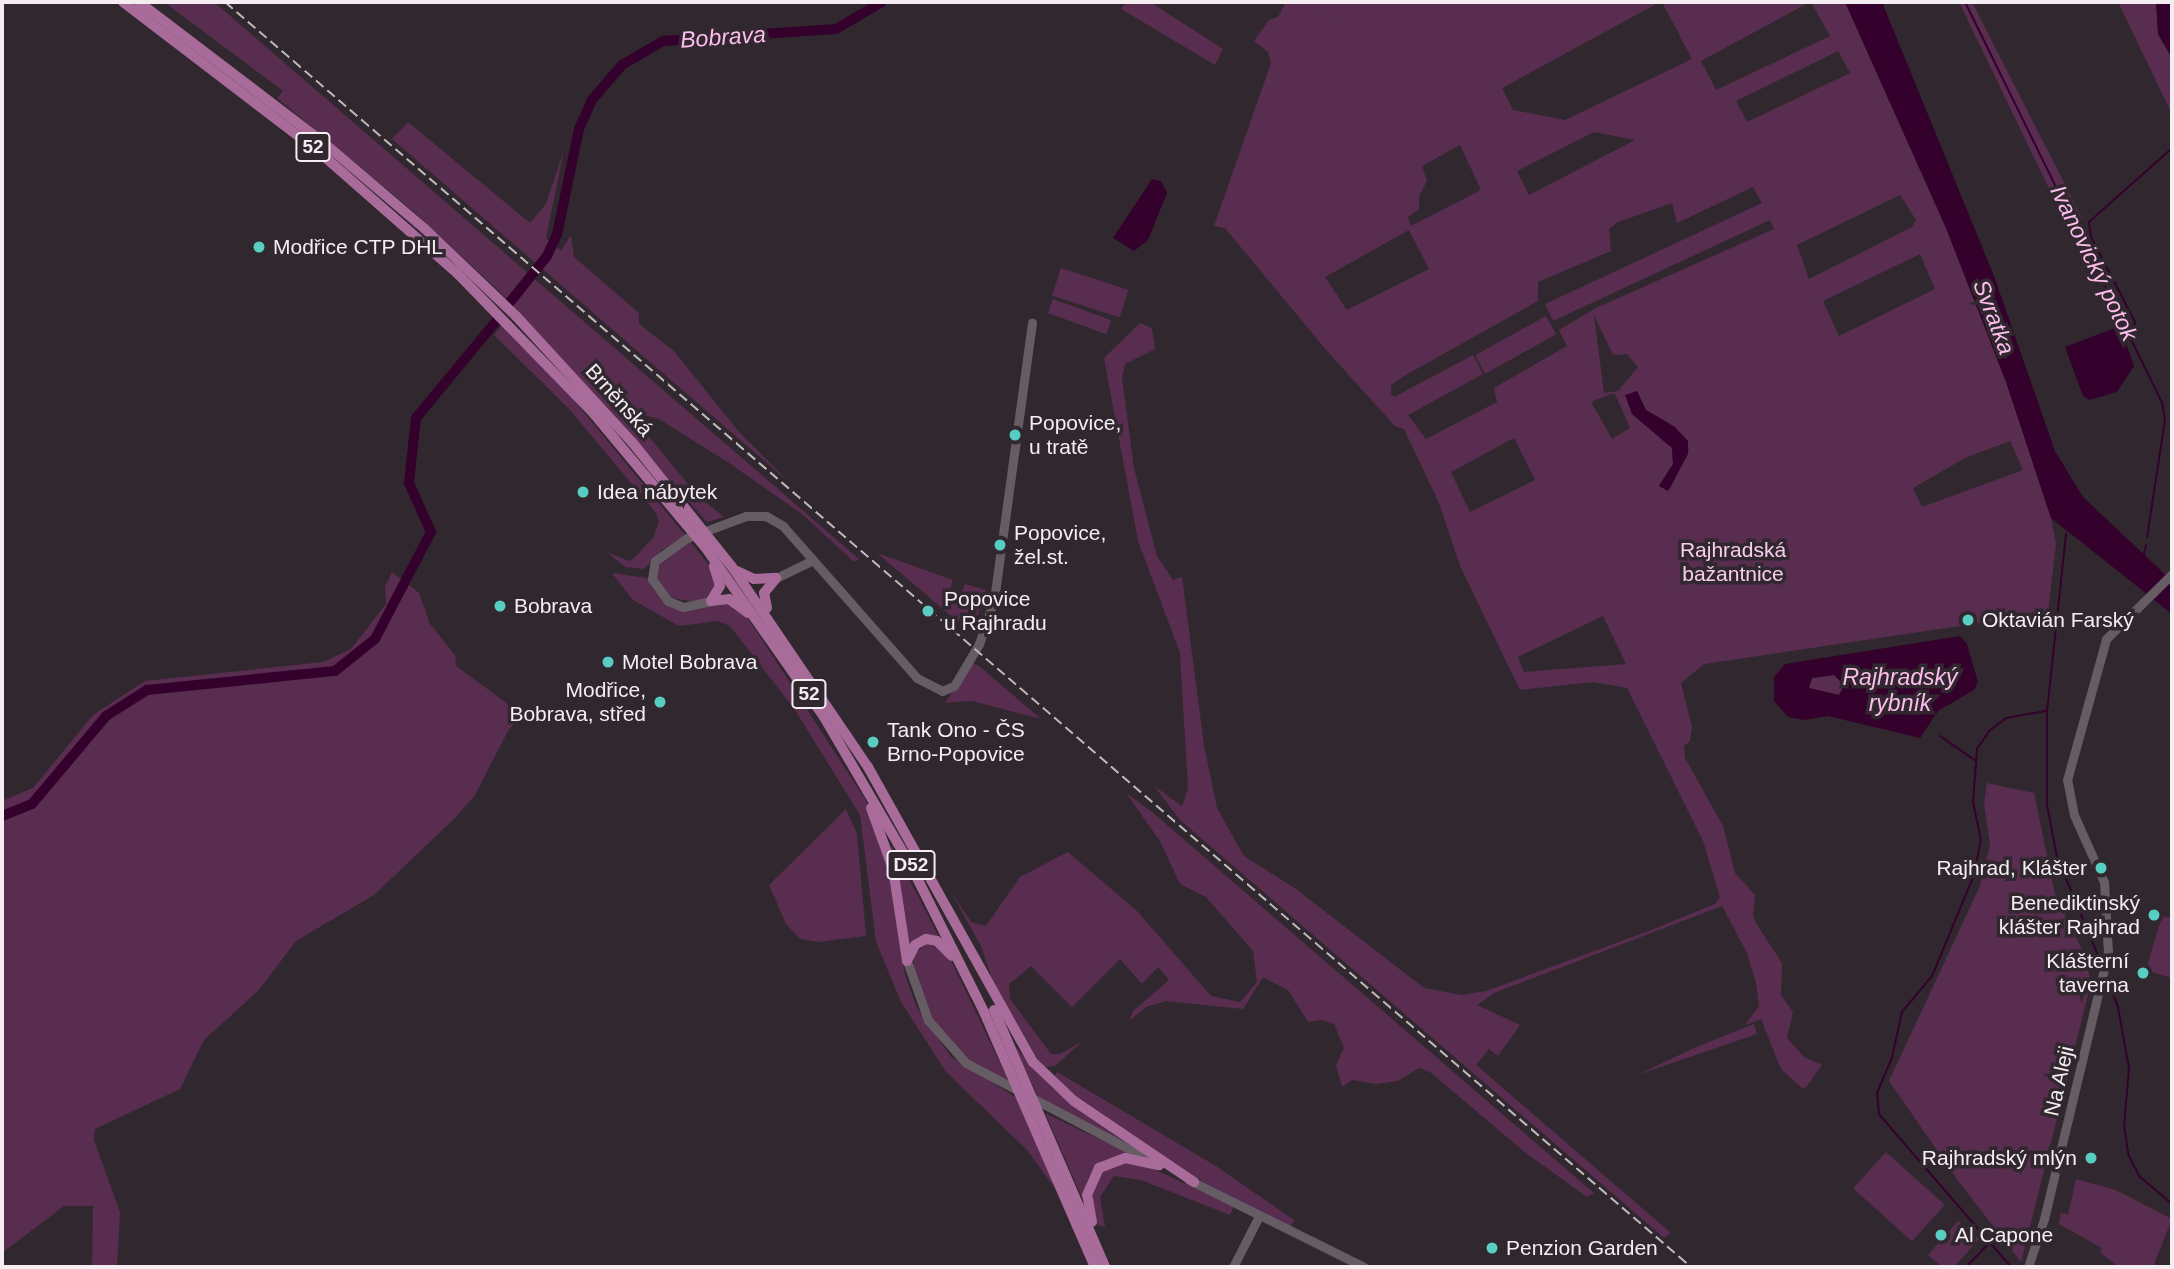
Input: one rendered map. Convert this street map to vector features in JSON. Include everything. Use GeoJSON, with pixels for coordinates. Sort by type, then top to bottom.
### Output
{"type":"FeatureCollection","features":[{"type":"Feature","properties":{"kind":"highway","name":"Brněnská"},"geometry":{"type":"LineString","coordinates":[[123,2],[318,151],[494,301]]}},
{"type":"Feature","properties":{"kind":"highway","name":"Brněnská"},"geometry":{"type":"LineString","coordinates":[[139,2],[333,150],[494,301],[632,442],[710,546],[850,760]]}},
{"type":"Feature","properties":{"kind":"highway","name":"Brněnská"},"geometry":{"type":"LineString","coordinates":[[710,546],[732,567],[868,767],[954,926]]}},
{"type":"Feature","properties":{"kind":"highway"},"geometry":{"type":"LineString","coordinates":[[710,546],[720,580],[711,601],[732,600],[766,630]]}},
{"type":"Feature","properties":{"kind":"highway"},"geometry":{"type":"LineString","coordinates":[[732,567],[750,579],[776,578]]}},
{"type":"Feature","properties":{"kind":"highway"},"geometry":{"type":"LineString","coordinates":[[776,578],[763,598],[779,633]]}},
{"type":"Feature","properties":{"kind":"highway"},"geometry":{"type":"LineString","coordinates":[[850,760],[888,852],[906,961]]}},
{"type":"Feature","properties":{"kind":"highway","name":"D52"},"geometry":{"type":"LineString","coordinates":[[850,760],[966,973],[1101,1264]]}},
{"type":"Feature","properties":{"kind":"highway"},"geometry":{"type":"LineString","coordinates":[[954,926],[1014,1033],[1045,1076],[1074,1101],[1194,1182]]}},
{"type":"Feature","properties":{"kind":"highway"},"geometry":{"type":"LineString","coordinates":[[954,926],[1101,1264]]}},
{"type":"Feature","properties":{"kind":"highway"},"geometry":{"type":"LineString","coordinates":[[906,961],[919,942],[932,939],[946,948],[966,973]]}},
{"type":"Feature","properties":{"kind":"highway"},"geometry":{"type":"LineString","coordinates":[[1101,1264],[1087,1203],[1093,1177],[1117,1159],[1159,1164]]}},
{"type":"Feature","properties":{"kind":"street"},"geometry":{"type":"LineString","coordinates":[[711,601],[683,607],[668,601],[651,575],[660,555],[687,538],[756,515],[783,526],[929,688],[942,691],[954,686],[979,644],[995,600],[1032,323]]}},
{"type":"Feature","properties":{"kind":"street"},"geometry":{"type":"LineString","coordinates":[[776,578],[813,560]]}},
{"type":"Feature","properties":{"kind":"street","name":"Na Aleji"},"geometry":{"type":"LineString","coordinates":[[2028,1267],[2044,1219],[2108,953],[2104,882],[2074,815],[2067,780],[2102,648],[2109,634],[2172,574]]}},
{"type":"Feature","properties":{"kind":"street"},"geometry":{"type":"LineString","coordinates":[[906,961],[934,1028],[956,1054],[990,1080],[1194,1182],[1254,1216],[1364,1267]]}},
{"type":"Feature","properties":{"kind":"street"},"geometry":{"type":"LineString","coordinates":[[1233,1267],[1254,1216]]}},
{"type":"Feature","properties":{"kind":"green space"},"geometry":{"type":"Polygon","coordinates":[[[164,2],[214,2],[859,559],[854,562],[802,514],[729,463],[659,419],[639,414],[641,427],[697,495],[724,517],[707,522],[500,292],[413,211],[277,98],[283,91],[164,2]]]}},
{"type":"Feature","properties":{"kind":"green space"},"geometry":{"type":"Polygon","coordinates":[[[1126,2],[1150,2],[1223,49],[1215,65],[1121,9],[1126,2]]]}},
{"type":"Feature","properties":{"kind":"green space","name":"Rajhradská bažantnice"},"geometry":{"type":"Polygon","coordinates":[[[1286,2],[1660,2],[1502,88],[1513,110],[1565,120],[1692,59],[1662,2],[1810,2],[1701,61],[1716,90],[1830,36],[1811,2],[1845,2],[1946,228],[2006,382],[2051,518],[2056,543],[2048,613],[1704,664],[1681,683],[1692,727],[1690,741],[1684,746],[1685,758],[1723,826],[1735,873],[1755,895],[1753,916],[1757,925],[1782,963],[1781,995],[1793,1012],[1787,1038],[1804,1057],[1822,1065],[1807,1086],[1803,1089],[1781,1069],[1761,1019],[1745,1025],[1759,1006],[1756,983],[1747,953],[1722,906],[1494,993],[1477,1005],[1520,1025],[1498,1056],[1489,1049],[1476,1065],[1671,1233],[1664,1238],[1180,820],[1154,786],[1182,806],[1188,789],[1180,653],[1138,541],[1104,358],[1140,323],[1152,328],[1155,349],[1125,364],[1122,378],[1134,468],[1157,556],[1173,580],[1182,577],[1204,745],[1217,808],[1244,856],[1296,889],[1424,988],[1462,995],[1486,991],[1654,929],[1715,904],[1720,897],[1703,841],[1627,688],[1593,682],[1520,690],[1460,566],[1439,503],[1404,429],[1395,426],[1327,351],[1225,228],[1214,226],[1271,63],[1268,52],[1254,41],[1269,20],[1278,17],[1286,2]],[[1838,51],[1736,101],[1747,122],[1850,73],[1838,51]],[[1594,132],[1517,171],[1529,195],[1635,140],[1594,132]],[[1460,145],[1422,166],[1427,181],[1419,196],[1419,209],[1408,217],[1411,226],[1481,190],[1460,145]],[[1753,187],[1677,223],[1672,203],[1618,222],[1609,229],[1611,251],[1538,282],[1538,301],[1391,385],[1391,394],[1394,397],[1473,355],[1483,374],[1408,415],[1426,439],[1497,402],[1494,388],[1567,346],[1559,330],[1596,308],[1774,229],[1770,220],[1553,321],[1545,304],[1762,203],[1753,187]],[[1900,195],[1797,245],[1809,279],[1912,227],[1916,220],[1900,195]],[[1409,230],[1325,277],[1347,310],[1429,269],[1409,230]],[[1920,254],[1823,301],[1839,336],[1935,289],[1920,254]],[[1594,315],[1604,393],[1618,391],[1638,367],[1627,354],[1613,355],[1594,315]],[[1637,391],[1632,414],[1672,448],[1673,464],[1659,485],[1670,489],[1689,449],[1669,423],[1646,410],[1637,391]],[[1615,394],[1591,402],[1612,439],[1630,428],[1615,394]],[[1514,438],[1451,472],[1470,512],[1535,480],[1514,438]],[[2010,441],[1965,458],[1913,488],[1922,507],[2023,470],[2010,441]],[[1603,616],[1518,657],[1524,672],[1626,664],[1603,616]]]}},
{"type":"Feature","properties":{"kind":"green space"},"geometry":{"type":"Polygon","coordinates":[[[1959,2],[1972,2],[2082,218],[2069,230],[1959,2]]]}},
{"type":"Feature","properties":{"kind":"green space"},"geometry":{"type":"Polygon","coordinates":[[[2118,2],[2156,2],[2158,34],[2172,58],[2172,114],[2118,2]]]}},
{"type":"Feature","properties":{"kind":"green space"},"geometry":{"type":"Polygon","coordinates":[[[408,122],[530,223],[546,204],[564,150],[546,238],[561,251],[571,235],[574,257],[639,313],[639,324],[674,351],[739,432],[789,482],[392,139],[408,122]]]}},
{"type":"Feature","properties":{"kind":"green space"},"geometry":{"type":"Polygon","coordinates":[[[1061,268],[1129,290],[1120,318],[1052,296],[1061,268]]]}},
{"type":"Feature","properties":{"kind":"green space"},"geometry":{"type":"Polygon","coordinates":[[[1053,299],[1111,320],[1106,334],[1048,313],[1053,299]]]}},
{"type":"Feature","properties":{"kind":"green space"},"geometry":{"type":"Polygon","coordinates":[[[1546,316],[1556,334],[1485,374],[1475,355],[1546,316]]]}},
{"type":"Feature","properties":{"kind":"green space"},"geometry":{"type":"Polygon","coordinates":[[[502,325],[572,398],[686,536],[662,550],[644,569],[625,567],[607,552],[629,561],[634,558],[653,538],[659,522],[656,513],[570,410],[494,335],[502,325]]]}},
{"type":"Feature","properties":{"kind":"green space"},"geometry":{"type":"Polygon","coordinates":[[[689,540],[715,573],[718,584],[709,598],[694,602],[668,597],[656,577],[661,561],[689,540]]]}},
{"type":"Feature","properties":{"kind":"green space"},"geometry":{"type":"Polygon","coordinates":[[[877,553],[953,580],[949,592],[954,595],[961,593],[965,584],[986,590],[976,620],[963,614],[955,625],[948,618],[950,615],[877,553]]]}},
{"type":"Feature","properties":{"kind":"green space"},"geometry":{"type":"Polygon","coordinates":[[[392,572],[419,593],[430,624],[455,655],[456,666],[523,715],[509,729],[475,795],[455,818],[374,895],[296,941],[259,990],[204,1040],[180,1089],[95,1129],[94,1140],[120,1212],[117,1267],[92,1267],[93,1206],[64,1206],[2,1253],[2,801],[33,788],[93,715],[145,681],[323,662],[351,649],[386,604],[385,587],[392,572]]]}},
{"type":"Feature","properties":{"kind":"green space"},"geometry":{"type":"Polygon","coordinates":[[[612,573],[647,578],[668,604],[692,609],[725,602],[746,615],[865,799],[885,851],[905,975],[917,1008],[951,1057],[1017,1098],[1056,1190],[1027,1150],[946,1072],[901,1002],[876,942],[860,815],[795,710],[730,626],[718,621],[679,626],[633,600],[612,573]]]}},
{"type":"Feature","properties":{"kind":"green space"},"geometry":{"type":"Polygon","coordinates":[[[972,663],[1041,719],[972,701],[945,703],[972,663]]]}},
{"type":"Feature","properties":{"kind":"green space"},"geometry":{"type":"Polygon","coordinates":[[[1834,675],[1844,685],[1839,695],[1809,688],[1812,678],[1834,675]]]}},
{"type":"Feature","properties":{"kind":"green space"},"geometry":{"type":"Polygon","coordinates":[[[1987,783],[2034,793],[2055,894],[2085,956],[2091,983],[2021,1262],[1959,1182],[1889,1081],[1980,886],[1990,845],[1984,803],[1987,783]]]}},
{"type":"Feature","properties":{"kind":"green space"},"geometry":{"type":"Polygon","coordinates":[[[1126,793],[1152,812],[1594,1193],[1587,1197],[1527,1154],[1430,1072],[1419,1068],[1398,1081],[1377,1084],[1352,1080],[1342,1087],[1336,1065],[1344,1048],[1334,1024],[1322,1020],[1308,1022],[1288,990],[1263,977],[1243,1009],[1166,1001],[1146,1007],[1129,1021],[1133,1011],[1169,980],[1158,967],[1142,984],[1120,959],[1072,1007],[1031,966],[1009,984],[1010,999],[1051,1054],[1060,1054],[1083,1041],[1055,1066],[1042,1067],[992,979],[981,946],[951,892],[971,922],[986,926],[1020,877],[1068,852],[1137,911],[1211,996],[1240,1002],[1257,982],[1253,951],[1206,897],[1180,884],[1160,841],[1126,793]]]}},
{"type":"Feature","properties":{"kind":"green space"},"geometry":{"type":"Polygon","coordinates":[[[846,809],[857,834],[866,936],[818,942],[800,939],[786,924],[769,885],[846,809]]]}},
{"type":"Feature","properties":{"kind":"green space"},"geometry":{"type":"Polygon","coordinates":[[[892,846],[940,939],[907,952],[890,850],[892,846]]]}},
{"type":"Feature","properties":{"kind":"green space"},"geometry":{"type":"Polygon","coordinates":[[[2162,916],[2172,918],[2172,978],[2146,970],[2162,916]]]}},
{"type":"Feature","properties":{"kind":"green space"},"geometry":{"type":"Polygon","coordinates":[[[928,942],[948,954],[1010,1084],[969,1061],[930,1016],[913,967],[915,954],[928,942]]]}},
{"type":"Feature","properties":{"kind":"green space"},"geometry":{"type":"Polygon","coordinates":[[[1754,1024],[1757,1034],[1637,1075],[1694,1048],[1754,1024]]]}},
{"type":"Feature","properties":{"kind":"green space"},"geometry":{"type":"Polygon","coordinates":[[[1014,1045],[1051,1087],[1134,1147],[1039,1099],[1014,1045]]]}},
{"type":"Feature","properties":{"kind":"green space"},"geometry":{"type":"Polygon","coordinates":[[[1057,1072],[1216,1166],[1294,1220],[1291,1227],[1205,1183],[1084,1106],[1054,1077],[1057,1072]]]}},
{"type":"Feature","properties":{"kind":"green space"},"geometry":{"type":"Polygon","coordinates":[[[1045,1113],[1132,1155],[1098,1165],[1088,1179],[1084,1202],[1045,1113]]]}},
{"type":"Feature","properties":{"kind":"green space"},"geometry":{"type":"Polygon","coordinates":[[[1886,1152],[1945,1205],[1912,1241],[1853,1188],[1886,1152]]]}},
{"type":"Feature","properties":{"kind":"green space"},"geometry":{"type":"Polygon","coordinates":[[[1140,1163],[1234,1206],[1230,1215],[1141,1180],[1114,1176],[1100,1197],[1105,1227],[1098,1225],[1091,1210],[1095,1177],[1111,1164],[1140,1163]]]}},
{"type":"Feature","properties":{"kind":"green space"},"geometry":{"type":"Polygon","coordinates":[[[2076,1179],[2116,1190],[2172,1219],[2153,1267],[2118,1267],[2100,1252],[2102,1248],[2059,1224],[2061,1212],[2068,1215],[2076,1179]]]}},
{"type":"Feature","properties":{"kind":"green space"},"geometry":{"type":"Polygon","coordinates":[[[1958,1221],[1979,1239],[1954,1267],[1942,1267],[1928,1255],[1958,1221]]]}},
{"type":"Feature","properties":{"kind":"water","name":"Svratka"},"geometry":{"type":"Polygon","coordinates":[[[1845,2],[1882,2],[1994,276],[2055,451],[2083,497],[2172,581],[2172,614],[2051,518],[2006,382],[1946,228],[1845,2]]]}},
{"type":"Feature","properties":{"kind":"water"},"geometry":{"type":"Polygon","coordinates":[[[2156,2],[2172,2],[2172,58],[2158,34],[2156,2]]]}},
{"type":"Feature","properties":{"kind":"water"},"geometry":{"type":"Polygon","coordinates":[[[1152,179],[1161,181],[1167,193],[1148,240],[1134,251],[1113,238],[1152,179]]]}},
{"type":"Feature","properties":{"kind":"water"},"geometry":{"type":"Polygon","coordinates":[[[2120,326],[2134,366],[2117,392],[2089,400],[2083,396],[2065,347],[2120,326]]]}},
{"type":"Feature","properties":{"kind":"water"},"geometry":{"type":"Polygon","coordinates":[[[1637,391],[1646,410],[1675,427],[1688,441],[1688,454],[1668,491],[1659,486],[1673,464],[1672,448],[1632,414],[1625,395],[1637,391]]]}},
{"type":"Feature","properties":{"kind":"water","name":"Rajhradský rybník"},"geometry":{"type":"Polygon","coordinates":[[[1960,636],[1967,644],[1978,682],[1974,690],[1938,711],[1920,738],[1828,716],[1804,720],[1788,717],[1774,701],[1774,677],[1785,664],[1960,636]],[[1834,675],[1812,678],[1809,688],[1839,695],[1844,685],[1834,675]]]}},
{"type":"Feature","properties":{"kind":"waterway","name":"Bobrava"},"geometry":{"type":"LineString","coordinates":[[510,302],[547,256],[557,235],[579,129],[592,100],[622,65],[663,41],[836,29],[882,2]]}},
{"type":"Feature","properties":{"kind":"waterway","name":"Ivanovický potok"},"geometry":{"type":"LineString","coordinates":[[1965,2],[2162,403],[2165,420],[2147,537]]}},
{"type":"Feature","properties":{"kind":"waterway"},"geometry":{"type":"LineString","coordinates":[[2132,334],[2135,322],[2091,237],[2089,222],[2172,148]]}},
{"type":"Feature","properties":{"kind":"waterway","name":"Bobrava"},"geometry":{"type":"LineString","coordinates":[[2,816],[32,804],[106,716],[147,690],[335,671],[375,639],[431,532],[409,483],[416,418],[497,320]]}},
{"type":"Feature","properties":{"kind":"waterway"},"geometry":{"type":"LineString","coordinates":[[2066,534],[2047,711],[2047,805],[2057,857],[2102,965]]}},
{"type":"Feature","properties":{"kind":"waterway","name":"Ivanovický potok"},"geometry":{"type":"LineString","coordinates":[[2143,558],[2146,545]]}},
{"type":"Feature","properties":{"kind":"waterway"},"geometry":{"type":"LineString","coordinates":[[2011,1267],[1879,1114],[1877,1093],[1892,1057],[1902,1012],[1932,976],[1974,875],[1981,840],[1973,803],[1977,749],[1989,731],[2006,718],[2045,711]]}},
{"type":"Feature","properties":{"kind":"waterway"},"geometry":{"type":"LineString","coordinates":[[1940,736],[1976,761]]}},
{"type":"Feature","properties":{"kind":"waterway"},"geometry":{"type":"LineString","coordinates":[[2106,977],[2118,1007],[2129,1068],[2124,1126],[2129,1156],[2139,1176],[2172,1204]]}},
{"type":"Feature","properties":{"kind":"waterway"},"geometry":{"type":"LineString","coordinates":[[1966,1267],[1991,1241]]}},
{"type":"Feature","properties":{"kind":"railway"},"geometry":{"type":"LineString","coordinates":[[225,2],[1691,1267]]}},
{"type":"Feature","properties":{"kind":"place","name":"Modřice CTP DHL"},"geometry":{"type":"Point","coordinates":[259,247]}},
{"type":"Feature","properties":{"kind":"place","name":"Popovice, u tratě"},"geometry":{"type":"Point","coordinates":[1015,435]}},
{"type":"Feature","properties":{"kind":"place","name":"Idea nábytek"},"geometry":{"type":"Point","coordinates":[583,492]}},
{"type":"Feature","properties":{"kind":"place","name":"Popovice, žel.st."},"geometry":{"type":"Point","coordinates":[1000,545]}},
{"type":"Feature","properties":{"kind":"place","name":"Bobrava"},"geometry":{"type":"Point","coordinates":[500,606]}},
{"type":"Feature","properties":{"kind":"place","name":"Popovice u Rajhradu"},"geometry":{"type":"Point","coordinates":[928,611]}},
{"type":"Feature","properties":{"kind":"place","name":"Oktavián Farský"},"geometry":{"type":"Point","coordinates":[1968,620]}},
{"type":"Feature","properties":{"kind":"place","name":"Motel Bobrava"},"geometry":{"type":"Point","coordinates":[608,662]}},
{"type":"Feature","properties":{"kind":"place","name":"Modřice, Bobrava, střed"},"geometry":{"type":"Point","coordinates":[660,702]}},
{"type":"Feature","properties":{"kind":"place","name":"Tank Ono - ČS Brno-Popovice"},"geometry":{"type":"Point","coordinates":[873,742]}},
{"type":"Feature","properties":{"kind":"place","name":"Rajhrad, Klášter"},"geometry":{"type":"Point","coordinates":[2101,868]}},
{"type":"Feature","properties":{"kind":"place","name":"Benediktinský klášter Rajhrad"},"geometry":{"type":"Point","coordinates":[2154,915]}},
{"type":"Feature","properties":{"kind":"place","name":"Klášterní taverna"},"geometry":{"type":"Point","coordinates":[2143,973]}},
{"type":"Feature","properties":{"kind":"place","name":"Rajhradský mlýn"},"geometry":{"type":"Point","coordinates":[2091,1158]}},
{"type":"Feature","properties":{"kind":"place","name":"Al Capone"},"geometry":{"type":"Point","coordinates":[1941,1235]}},
{"type":"Feature","properties":{"kind":"place","name":"Penzion Garden"},"geometry":{"type":"Point","coordinates":[1492,1248]}}]}
